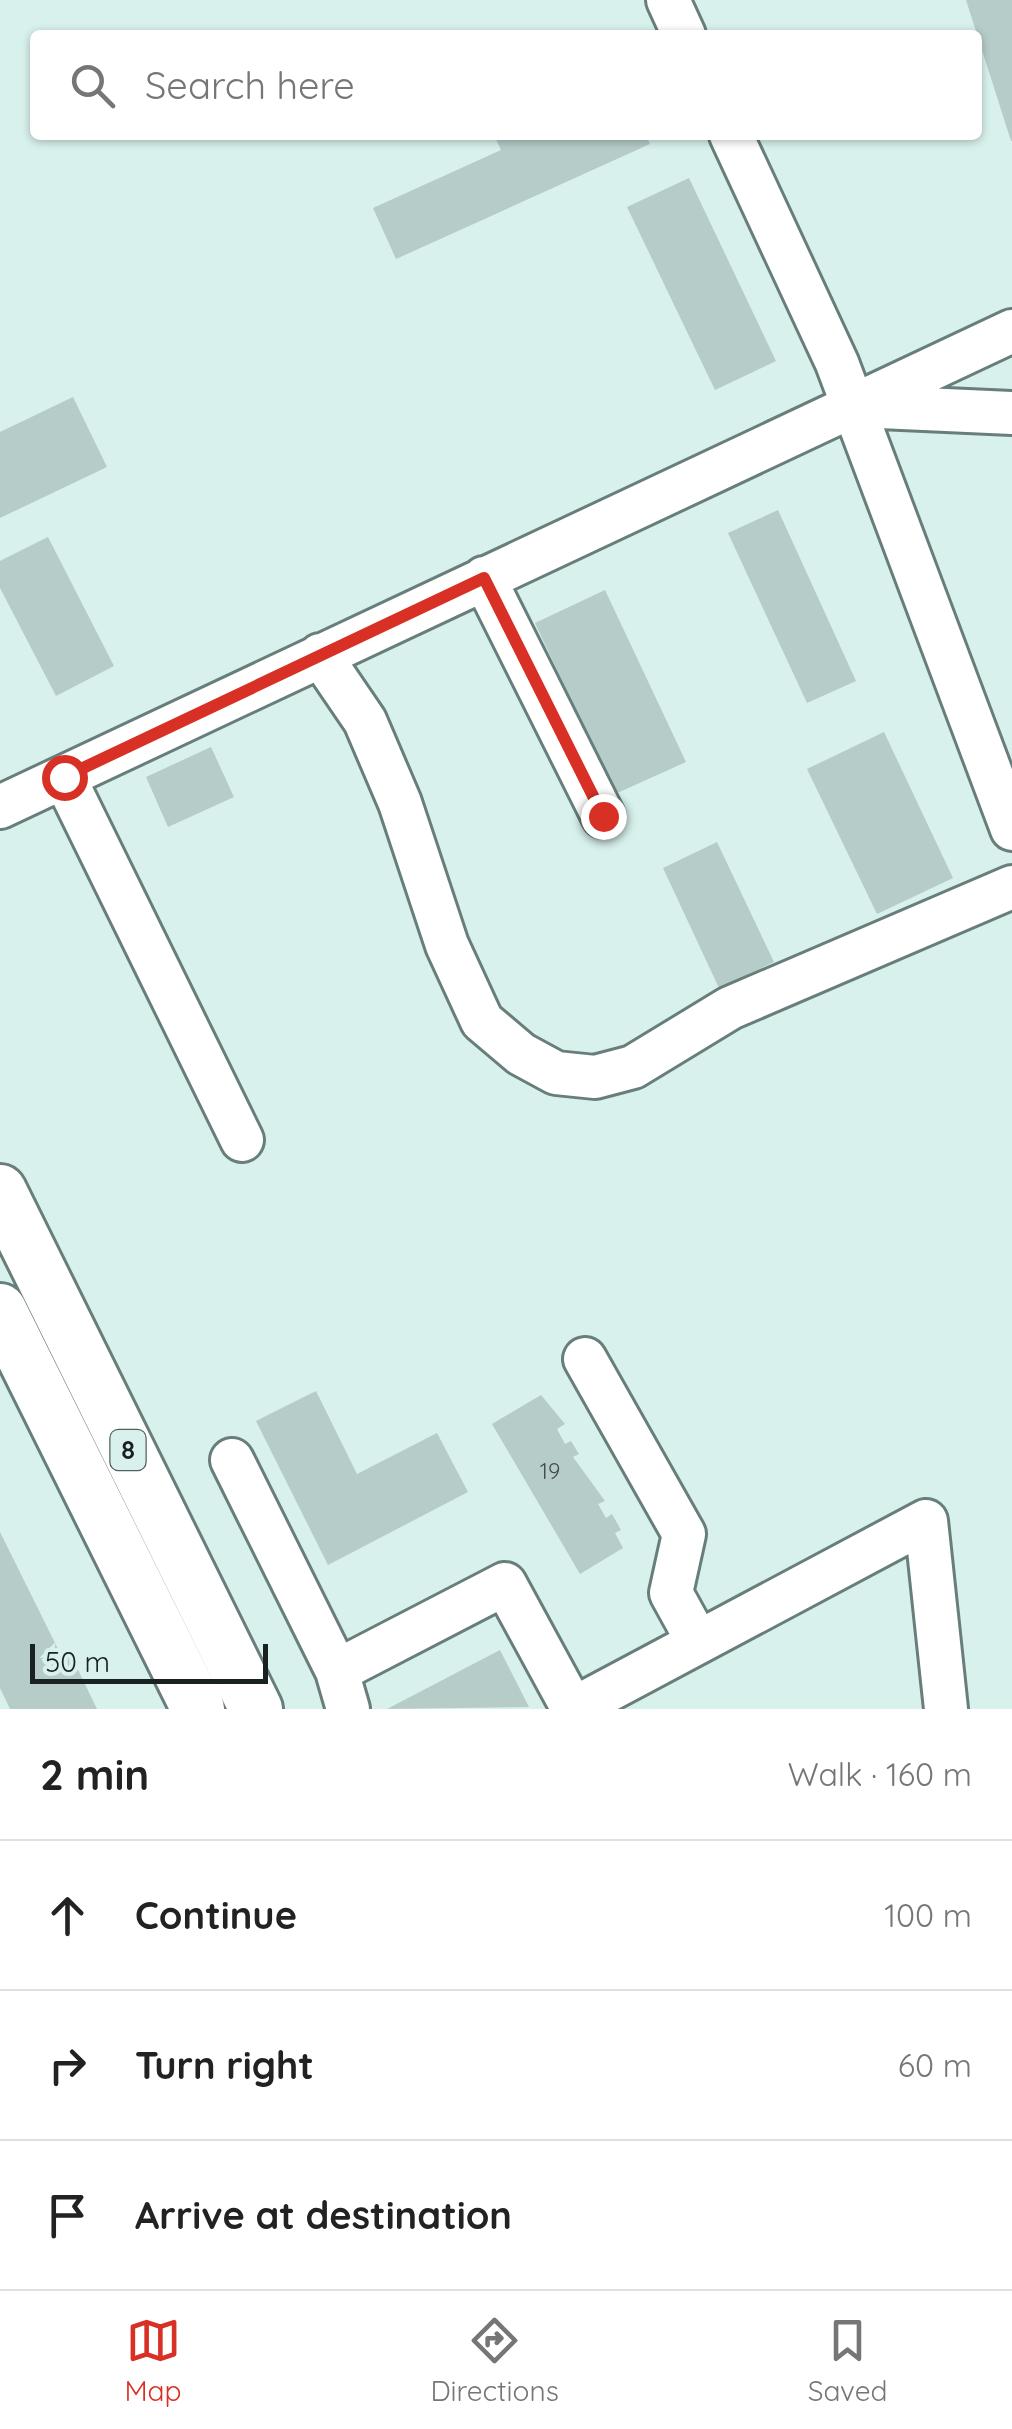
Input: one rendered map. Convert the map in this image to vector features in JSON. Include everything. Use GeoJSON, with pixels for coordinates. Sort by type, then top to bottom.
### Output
{"type":"FeatureCollection","features":[{"type":"Feature","properties":{"kind":"main road","name":"8"},"geometry":{"type":"LineString","coordinates":[[0,1191],[256,1709]]}},
{"type":"Feature","properties":{"kind":"main road","name":"8"},"geometry":{"type":"LineString","coordinates":[[0,1310],[198,1709]]}},
{"type":"Feature","properties":{"kind":"street"},"geometry":{"type":"LineString","coordinates":[[668,0],[682,30]]}},
{"type":"Feature","properties":{"kind":"street"},"geometry":{"type":"LineString","coordinates":[[732,140],[853,406],[1012,830]]}},
{"type":"Feature","properties":{"kind":"street"},"geometry":{"type":"LineString","coordinates":[[0,808],[1012,332]]}},
{"type":"Feature","properties":{"kind":"street"},"geometry":{"type":"LineString","coordinates":[[853,406],[1012,413]]}},
{"type":"Feature","properties":{"kind":"street"},"geometry":{"type":"LineString","coordinates":[[484,578],[603,816]]}},
{"type":"Feature","properties":{"kind":"street"},"geometry":{"type":"LineString","coordinates":[[320,655],[364,721],[400,803],[447,945],[482,1021],[521,1054],[556,1073],[596,1077],[633,1066],[730,1008],[1012,888]]}},
{"type":"Feature","properties":{"kind":"street"},"geometry":{"type":"LineString","coordinates":[[64,777],[242,1140]]}},
{"type":"Feature","properties":{"kind":"street"},"geometry":{"type":"LineString","coordinates":[[585,1360],[684,1534],[671,1593],[698,1642]]}},
{"type":"Feature","properties":{"kind":"street"},"geometry":{"type":"LineString","coordinates":[[232,1460],[342,1690],[506,1584],[587,1705],[926,1521],[946,1709]]}},
{"type":"Feature","properties":{"kind":"building"},"geometry":{"type":"Polygon","coordinates":[[[966,0],[1012,0],[1012,141],[982,50],[982,30],[976,30],[966,0]]]}},
{"type":"Feature","properties":{"kind":"building"},"geometry":{"type":"Polygon","coordinates":[[[496,140],[648,140],[650,144],[396,259],[373,208],[501,150],[496,140]]]}},
{"type":"Feature","properties":{"kind":"building"},"geometry":{"type":"Polygon","coordinates":[[[689,178],[776,361],[715,390],[627,207],[689,178]]]}},
{"type":"Feature","properties":{"kind":"building"},"geometry":{"type":"Polygon","coordinates":[[[73,397],[107,467],[0,518],[0,432],[73,397]]]}},
{"type":"Feature","properties":{"kind":"building"},"geometry":{"type":"Polygon","coordinates":[[[778,510],[856,681],[807,703],[728,533],[778,510]]]}},
{"type":"Feature","properties":{"kind":"building"},"geometry":{"type":"Polygon","coordinates":[[[48,537],[114,666],[56,696],[0,588],[0,561],[48,537]]]}},
{"type":"Feature","properties":{"kind":"building"},"geometry":{"type":"Polygon","coordinates":[[[605,590],[686,762],[615,794],[535,623],[605,590]]]}},
{"type":"Feature","properties":{"kind":"building"},"geometry":{"type":"Polygon","coordinates":[[[884,732],[953,878],[877,914],[807,769],[884,732]]]}},
{"type":"Feature","properties":{"kind":"building"},"geometry":{"type":"Polygon","coordinates":[[[211,747],[234,797],[168,827],[146,777],[211,747]]]}},
{"type":"Feature","properties":{"kind":"building"},"geometry":{"type":"Polygon","coordinates":[[[717,842],[774,962],[719,988],[663,868],[717,842]]]}},
{"type":"Feature","properties":{"kind":"building"},"geometry":{"type":"Polygon","coordinates":[[[316,1391],[357,1474],[437,1433],[468,1492],[328,1565],[256,1421],[316,1391]]]}},
{"type":"Feature","properties":{"kind":"building"},"geometry":{"type":"Polygon","coordinates":[[[541,1395],[565,1424],[557,1429],[565,1444],[571,1441],[579,1454],[573,1457],[605,1501],[598,1504],[606,1518],[612,1514],[621,1530],[615,1533],[623,1548],[580,1574],[492,1424],[541,1395]]]}},
{"type":"Feature","properties":{"kind":"building"},"geometry":{"type":"Polygon","coordinates":[[[0,1532],[61,1655],[69,1651],[97,1709],[10,1709],[0,1688],[0,1532]]]}},
{"type":"Feature","properties":{"kind":"building"},"geometry":{"type":"Polygon","coordinates":[[[500,1650],[529,1707],[387,1709],[500,1650]]]}},
{"type":"Feature","properties":{"kind":"route"},"geometry":{"type":"LineString","coordinates":[[64,777],[484,578],[603,816]]}}]}
